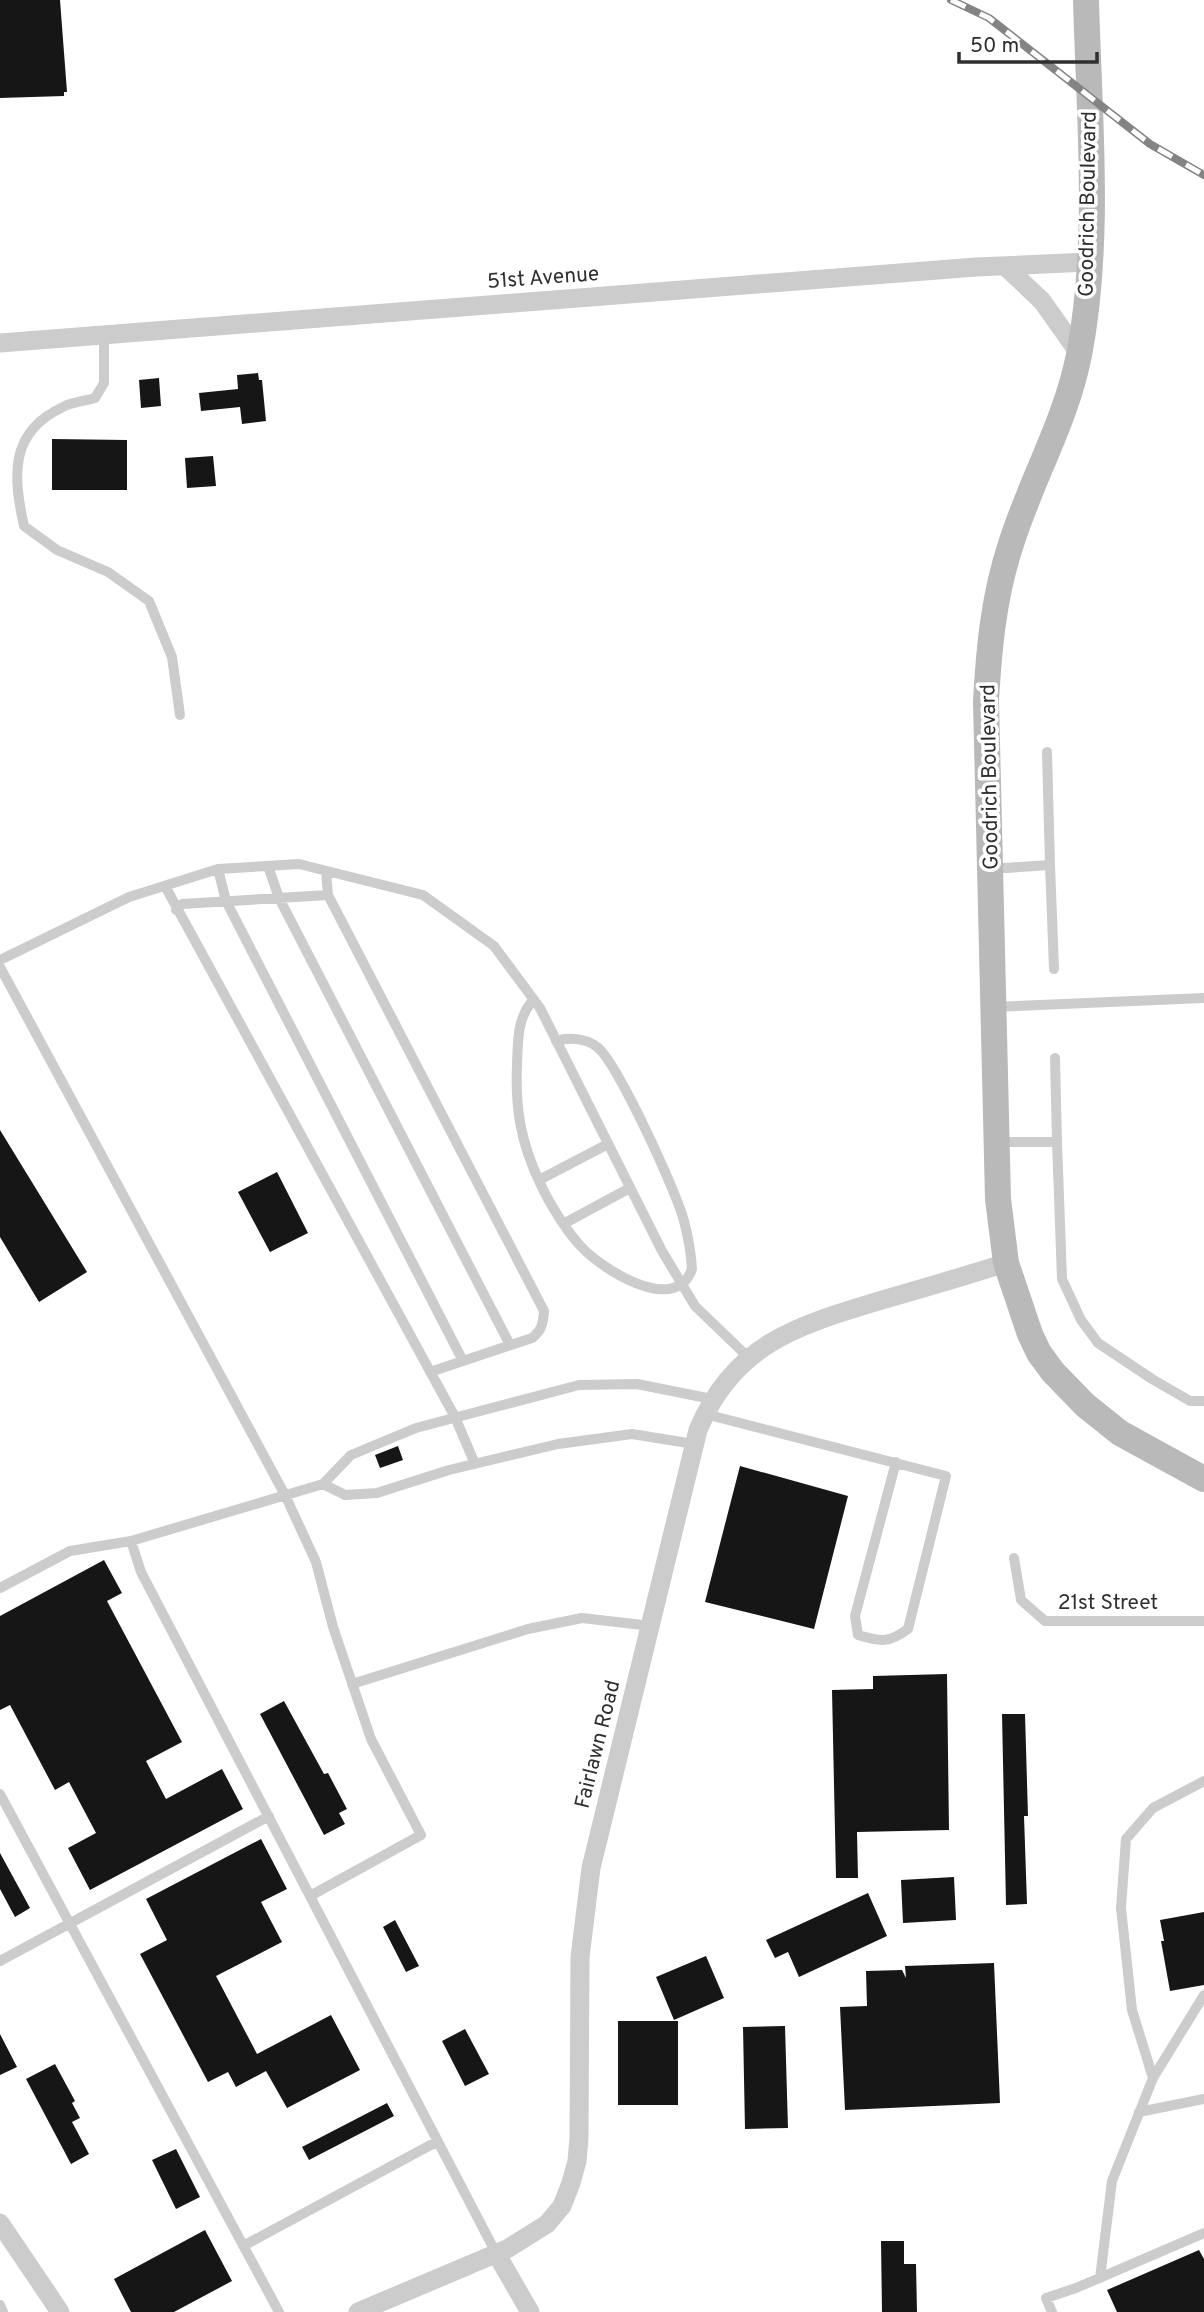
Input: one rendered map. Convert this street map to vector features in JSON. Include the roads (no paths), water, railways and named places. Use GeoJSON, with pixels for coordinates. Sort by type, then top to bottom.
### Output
{"type":"FeatureCollection","features":[{"type":"Feature","properties":{"kind":"street","name":"Goodrich Boulevard"},"geometry":{"type":"LineString","coordinates":[[1086,0],[1091,189],[1089,262],[1079,353],[1062,417],[1011,542],[994,610],[986,701],[998,1199],[1006,1263],[1030,1334],[1053,1372],[1085,1405],[1120,1433],[1204,1479]]}},
{"type":"Feature","properties":{"kind":"street","name":"51st Avenue"},"geometry":{"type":"LineString","coordinates":[[0,342],[1005,265],[1089,262]]}},
{"type":"Feature","properties":{"kind":"street"},"geometry":{"type":"LineString","coordinates":[[1005,265],[1042,301],[1079,353]]}},
{"type":"Feature","properties":{"kind":"street","name":"Fairlawn Road"},"geometry":{"type":"LineString","coordinates":[[358,2312],[403,2295],[528,2237],[547,2224],[562,2206],[577,2161],[580,1957],[584,1912],[601,1823],[694,1444],[708,1406],[732,1373],[748,1357],[786,1334],[827,1317],[1006,1263]]}},
{"type":"Feature","properties":{"kind":"street"},"geometry":{"type":"LineString","coordinates":[[0,2222],[60,2312]]}},
{"type":"Feature","properties":{"kind":"street"},"geometry":{"type":"LineString","coordinates":[[496,2253],[530,2312]]}},
{"type":"Feature","properties":{"kind":"lane"},"geometry":{"type":"LineString","coordinates":[[104,335],[104,383],[95,398],[63,407],[32,427],[17,457],[16,490],[24,526],[57,550],[108,572],[149,601],[172,657],[180,715]]}},
{"type":"Feature","properties":{"kind":"lane"},"geometry":{"type":"LineString","coordinates":[[1047,752],[1054,969]]}},
{"type":"Feature","properties":{"kind":"lane"},"geometry":{"type":"LineString","coordinates":[[0,960],[130,897],[218,869],[299,864],[423,895],[494,946],[533,1000],[681,1283],[695,1306],[748,1357]]}},
{"type":"Feature","properties":{"kind":"lane"},"geometry":{"type":"LineString","coordinates":[[990,869],[1050,865]]}},
{"type":"Feature","properties":{"kind":"lane"},"geometry":{"type":"LineString","coordinates":[[268,866],[279,898],[510,1345]]}},
{"type":"Feature","properties":{"kind":"lane"},"geometry":{"type":"LineString","coordinates":[[218,869],[226,901],[463,1361]]}},
{"type":"Feature","properties":{"kind":"lane"},"geometry":{"type":"LineString","coordinates":[[326,871],[328,895],[544,1311],[543,1323],[532,1338],[430,1372]]}},
{"type":"Feature","properties":{"kind":"lane"},"geometry":{"type":"LineString","coordinates":[[165,886],[455,1417],[475,1464]]}},
{"type":"Feature","properties":{"kind":"lane"},"geometry":{"type":"LineString","coordinates":[[176,910],[182,904],[328,895]]}},
{"type":"Feature","properties":{"kind":"lane"},"geometry":{"type":"LineString","coordinates":[[0,967],[285,1495],[316,1562],[333,1627],[371,1739],[421,1835],[310,1896]]}},
{"type":"Feature","properties":{"kind":"lane"},"geometry":{"type":"LineString","coordinates":[[993,1007],[1204,998]]}},
{"type":"Feature","properties":{"kind":"lane"},"geometry":{"type":"LineString","coordinates":[[533,1000],[519,1026],[516,1088],[522,1138],[539,1181],[578,1243],[608,1268],[639,1286],[650,1289],[667,1289],[681,1283],[690,1275],[692,1269],[684,1219],[670,1183],[617,1075],[600,1049],[589,1041],[569,1038],[556,1041]]}},
{"type":"Feature","properties":{"kind":"lane"},"geometry":{"type":"LineString","coordinates":[[1055,1058],[1062,1279],[1081,1320],[1098,1343],[1152,1380],[1190,1401],[1204,1401]]}},
{"type":"Feature","properties":{"kind":"lane"},"geometry":{"type":"LineString","coordinates":[[996,1142],[1057,1142]]}},
{"type":"Feature","properties":{"kind":"lane"},"geometry":{"type":"LineString","coordinates":[[539,1181],[608,1144]]}},
{"type":"Feature","properties":{"kind":"lane"},"geometry":{"type":"LineString","coordinates":[[565,1223],[630,1188]]}},
{"type":"Feature","properties":{"kind":"lane"},"geometry":{"type":"LineString","coordinates":[[0,1588],[70,1551],[131,1541],[323,1484],[351,1455],[416,1428],[579,1385],[637,1384],[946,1476],[908,1629],[894,1639],[873,1640],[858,1635],[855,1616],[896,1462]]}},
{"type":"Feature","properties":{"kind":"lane"},"geometry":{"type":"LineString","coordinates":[[323,1484],[345,1495],[377,1493],[475,1464],[558,1444],[632,1434],[694,1444]]}},
{"type":"Feature","properties":{"kind":"lane"},"geometry":{"type":"LineString","coordinates":[[131,1541],[141,1572],[496,2253]]}},
{"type":"Feature","properties":{"kind":"lane","name":"21st Street"},"geometry":{"type":"LineString","coordinates":[[1014,1558],[1021,1600],[1045,1621],[1204,1621]]}},
{"type":"Feature","properties":{"kind":"lane"},"geometry":{"type":"LineString","coordinates":[[352,1684],[528,1629],[582,1618],[651,1626]]}},
{"type":"Feature","properties":{"kind":"lane"},"geometry":{"type":"LineString","coordinates":[[1153,2078],[1132,2010],[1121,1908],[1126,1839],[1153,1808],[1204,1781]]}},
{"type":"Feature","properties":{"kind":"lane"},"geometry":{"type":"LineString","coordinates":[[0,1794],[279,2312]]}},
{"type":"Feature","properties":{"kind":"lane"},"geometry":{"type":"LineString","coordinates":[[0,1961],[269,1816]]}},
{"type":"Feature","properties":{"kind":"lane"},"geometry":{"type":"LineString","coordinates":[[1100,2278],[1112,2181],[1153,2078],[1204,1996]]}},
{"type":"Feature","properties":{"kind":"lane"},"geometry":{"type":"LineString","coordinates":[[1139,2112],[1204,2099]]}},
{"type":"Feature","properties":{"kind":"lane"},"geometry":{"type":"LineString","coordinates":[[243,2246],[438,2141]]}},
{"type":"Feature","properties":{"kind":"lane"},"geometry":{"type":"LineString","coordinates":[[1052,2312],[1046,2298],[1204,2233]]}},
{"type":"Feature","properties":{"kind":"railway"},"geometry":{"type":"LineString","coordinates":[[951,0],[989,18],[1150,144],[1204,175]]}}]}
